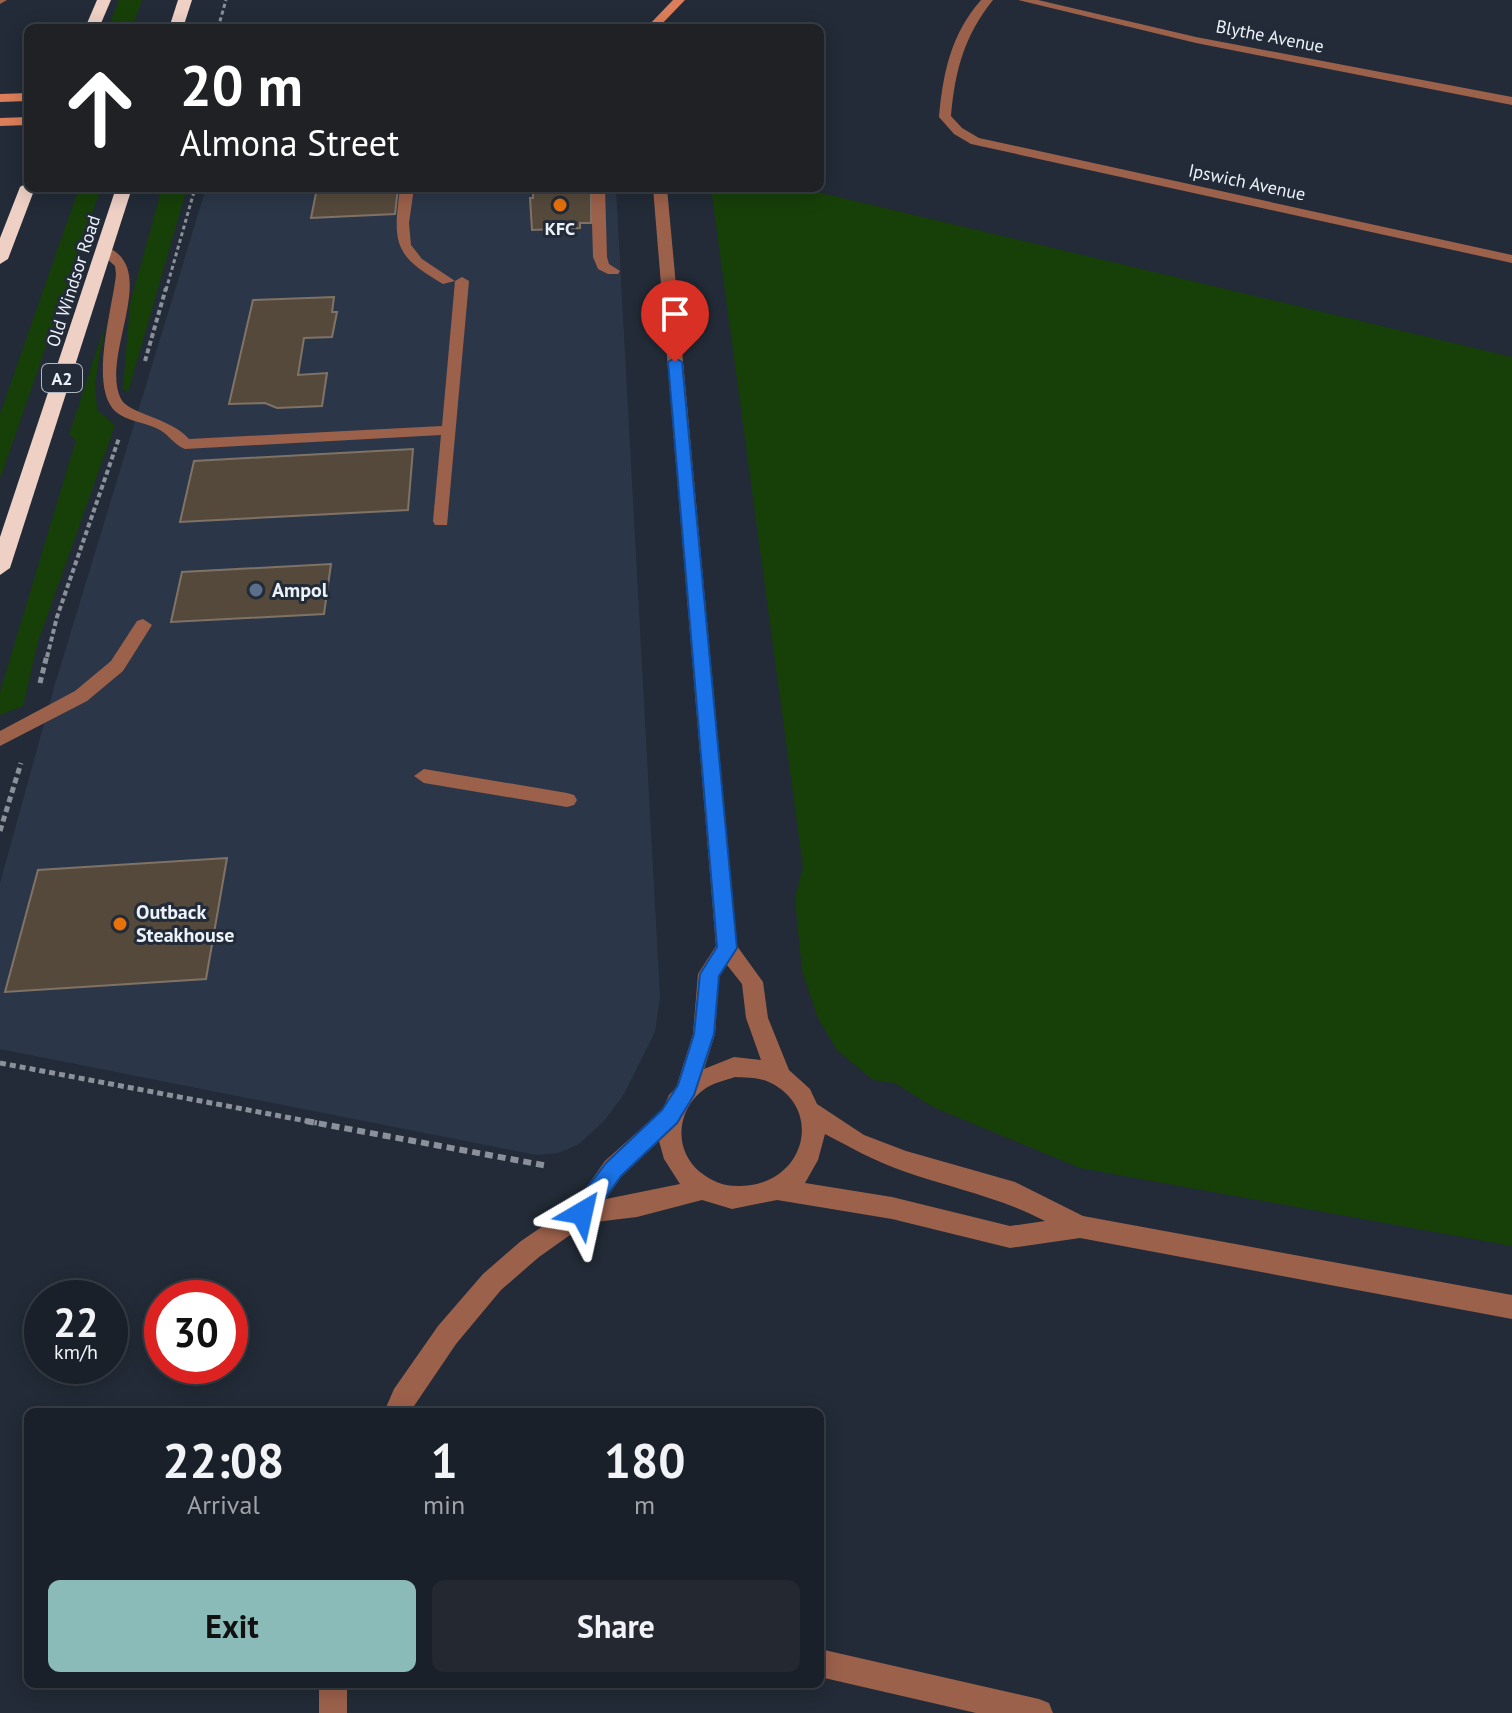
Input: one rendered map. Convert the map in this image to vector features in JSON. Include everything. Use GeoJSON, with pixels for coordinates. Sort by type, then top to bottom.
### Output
{"type":"FeatureCollection","features":[{"type":"Feature","properties":{"kind":"highway"},"geometry":{"type":"LineString","coordinates":[[94,24],[104,0]]}},
{"type":"Feature","properties":{"kind":"highway"},"geometry":{"type":"LineString","coordinates":[[179,24],[185,0]]}},
{"type":"Feature","properties":{"kind":"highway"},"geometry":{"type":"LineString","coordinates":[[0,259],[26,192]]}},
{"type":"Feature","properties":{"kind":"highway","name":"Old Windsor Road"},"geometry":{"type":"LineString","coordinates":[[0,568],[123,192]]}},
{"type":"Feature","properties":{"kind":"street"},"geometry":{"type":"LineString","coordinates":[[656,24],[679,0]]}},
{"type":"Feature","properties":{"kind":"street","name":"Ipswich Avenue"},"geometry":{"type":"LineString","coordinates":[[987,0],[966,28],[948,70],[945,117],[958,131],[975,141],[1512,259]]}},
{"type":"Feature","properties":{"kind":"street","name":"Blythe Avenue"},"geometry":{"type":"LineString","coordinates":[[1024,0],[1196,40],[1512,101]]}},
{"type":"Feature","properties":{"kind":"street"},"geometry":{"type":"LineString","coordinates":[[0,98],[24,97]]}},
{"type":"Feature","properties":{"kind":"street"},"geometry":{"type":"LineString","coordinates":[[0,122],[24,121]]}},
{"type":"Feature","properties":{"kind":"street"},"geometry":{"type":"LineString","coordinates":[[407,192],[401,238],[405,251],[415,263],[455,281],[449,430],[441,521]]}},
{"type":"Feature","properties":{"kind":"street"},"geometry":{"type":"LineString","coordinates":[[598,192],[600,257],[603,266],[613,271]]}},
{"type":"Feature","properties":{"kind":"street"},"geometry":{"type":"LineString","coordinates":[[660,192],[727,948],[752,982],[757,1018],[766,1047],[781,1077]]}},
{"type":"Feature","properties":{"kind":"street"},"geometry":{"type":"LineString","coordinates":[[104,250],[122,266],[125,275],[117,310],[110,384],[112,397],[129,414],[170,428],[185,444],[449,430]]}},
{"type":"Feature","properties":{"kind":"street"},"geometry":{"type":"LineString","coordinates":[[0,739],[81,696],[117,666],[143,625]]}},
{"type":"Feature","properties":{"kind":"street"},"geometry":{"type":"LineString","coordinates":[[424,776],[567,800]]}},
{"type":"Feature","properties":{"kind":"street"},"geometry":{"type":"LineString","coordinates":[[399,1408],[447,1335],[492,1282],[530,1249],[582,1213],[613,1169],[670,1117],[687,1088],[704,1034],[709,974],[727,948]]}},
{"type":"Feature","properties":{"kind":"street"},"geometry":{"type":"LineString","coordinates":[[670,1117],[672,1155],[685,1175],[704,1189],[729,1197],[754,1197],[778,1189],[798,1174],[810,1155],[814,1133],[810,1111],[799,1092],[781,1077],[758,1068],[734,1067],[709,1074],[687,1088]]}},
{"type":"Feature","properties":{"kind":"street"},"geometry":{"type":"LineString","coordinates":[[810,1111],[856,1142],[905,1161],[1015,1193],[1080,1227],[1512,1307]]}},
{"type":"Feature","properties":{"kind":"street"},"geometry":{"type":"LineString","coordinates":[[582,1213],[637,1206],[704,1189]]}},
{"type":"Feature","properties":{"kind":"street"},"geometry":{"type":"LineString","coordinates":[[778,1189],[892,1208],[1010,1237],[1080,1227]]}},
{"type":"Feature","properties":{"kind":"street"},"geometry":{"type":"LineString","coordinates":[[824,1664],[1039,1713]]}},
{"type":"Feature","properties":{"kind":"street"},"geometry":{"type":"LineString","coordinates":[[333,1688],[333,1713]]}},
{"type":"Feature","properties":{"kind":"path"},"geometry":{"type":"LineString","coordinates":[[219,24],[226,0]]}},
{"type":"Feature","properties":{"kind":"path"},"geometry":{"type":"LineString","coordinates":[[0,831],[57,617],[129,414],[194,192]]}},
{"type":"Feature","properties":{"kind":"path"},"geometry":{"type":"LineString","coordinates":[[0,1063],[548,1166]]}},
{"type":"Feature","properties":{"kind":"shaded area"},"geometry":{"type":"Polygon","coordinates":[[[205,192],[616,192],[660,997],[655,1032],[624,1094],[605,1120],[579,1144],[558,1153],[536,1155],[0,1049],[0,883],[55,684],[205,192]]]}},
{"type":"Feature","properties":{"kind":"green space"},"geometry":{"type":"Polygon","coordinates":[[[119,0],[142,0],[133,24],[110,24],[119,0]]]}},
{"type":"Feature","properties":{"kind":"green space"},"geometry":{"type":"Polygon","coordinates":[[[78,192],[100,192],[0,479],[0,414],[78,192]]]}},
{"type":"Feature","properties":{"kind":"green space"},"geometry":{"type":"Polygon","coordinates":[[[161,192],[186,192],[128,392],[123,389],[130,304],[161,192]]]}},
{"type":"Feature","properties":{"kind":"green space"},"geometry":{"type":"Polygon","coordinates":[[[712,192],[817,192],[1512,357],[1512,1246],[1080,1168],[933,1107],[895,1083],[873,1080],[837,1050],[818,1018],[802,971],[795,898],[803,867],[712,192]]]}},
{"type":"Feature","properties":{"kind":"green space"},"geometry":{"type":"Polygon","coordinates":[[[105,325],[95,382],[97,410],[115,425],[38,642],[23,706],[0,715],[0,692],[76,440],[69,435],[105,325]]]}},
{"type":"Feature","properties":{"kind":"building"},"geometry":{"type":"Polygon","coordinates":[[[316,192],[398,192],[395,214],[311,218],[316,192]]]}},
{"type":"Feature","properties":{"kind":"building","name":"KFC"},"geometry":{"type":"Polygon","coordinates":[[[533,192],[591,192],[591,223],[580,223],[580,228],[532,230],[530,198],[533,198],[533,192]]]}},
{"type":"Feature","properties":{"kind":"building"},"geometry":{"type":"Polygon","coordinates":[[[334,297],[332,312],[337,312],[332,337],[304,338],[298,375],[327,373],[322,406],[277,408],[265,403],[229,404],[253,300],[334,297]]]}},
{"type":"Feature","properties":{"kind":"building"},"geometry":{"type":"Polygon","coordinates":[[[413,449],[408,510],[180,522],[194,461],[413,449]]]}},
{"type":"Feature","properties":{"kind":"building"},"geometry":{"type":"Polygon","coordinates":[[[331,564],[324,614],[171,622],[182,572],[331,564]]]}},
{"type":"Feature","properties":{"kind":"building","name":"Outback Steakhouse"},"geometry":{"type":"Polygon","coordinates":[[[227,858],[206,979],[5,992],[38,870],[227,858]]]}},
{"type":"Feature","properties":{"kind":"place","name":"KFC"},"geometry":{"type":"Point","coordinates":[560,205]}},
{"type":"Feature","properties":{"kind":"place","name":"Ampol"},"geometry":{"type":"Point","coordinates":[256,590]}},
{"type":"Feature","properties":{"kind":"place","name":"Outback Steakhouse"},"geometry":{"type":"Point","coordinates":[120,924]}},
{"type":"Feature","properties":{"kind":"route"},"geometry":{"type":"LineString","coordinates":[[582,1213],[613,1169],[670,1117],[687,1088],[699,1058],[704,1034],[709,974],[727,948],[675,362]]}}]}
